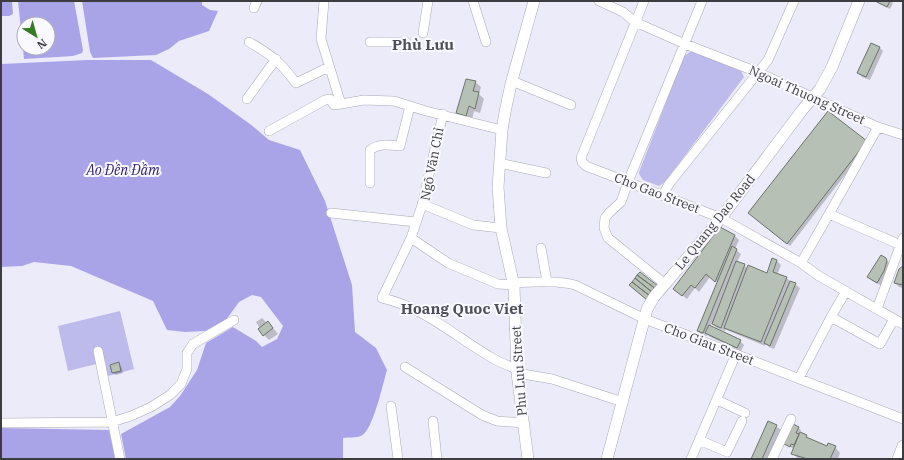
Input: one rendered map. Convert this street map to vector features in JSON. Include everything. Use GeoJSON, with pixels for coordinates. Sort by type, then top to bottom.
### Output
{"type":"FeatureCollection","features":[{"type":"Feature","properties":{"kind":"main road","name":"Phu Luu Street"},"geometry":{"type":"LineString","coordinates":[[528,459],[517,371],[514,284],[501,228],[498,187],[502,130],[512,81],[534,1]]}},
{"type":"Feature","properties":{"kind":"main road","name":"Le Quang Dao Road"},"geometry":{"type":"LineString","coordinates":[[607,459],[645,319],[654,296],[721,218],[799,114],[814,98],[832,67],[859,1]]}},
{"type":"Feature","properties":{"kind":"main road"},"geometry":{"type":"LineString","coordinates":[[898,459],[903,446]]}},
{"type":"Feature","properties":{"kind":"street"},"geometry":{"type":"LineString","coordinates":[[324,1],[321,39],[342,104]]}},
{"type":"Feature","properties":{"kind":"street"},"geometry":{"type":"LineString","coordinates":[[423,33],[428,1]]}},
{"type":"Feature","properties":{"kind":"street"},"geometry":{"type":"LineString","coordinates":[[473,1],[486,42]]}},
{"type":"Feature","properties":{"kind":"street","name":"Ngoai Thuong Street"},"geometry":{"type":"LineString","coordinates":[[599,1],[623,12],[636,22],[685,44],[757,72],[878,127],[801,263]]}},
{"type":"Feature","properties":{"kind":"street","name":"Cho Gao Street"},"geometry":{"type":"LineString","coordinates":[[644,1],[581,158],[582,162],[586,166],[721,218],[801,263],[819,276],[903,324]]}},
{"type":"Feature","properties":{"kind":"street"},"geometry":{"type":"LineString","coordinates":[[665,284],[615,244],[605,233],[605,218],[621,202],[702,1]]}},
{"type":"Feature","properties":{"kind":"street"},"geometry":{"type":"LineString","coordinates":[[663,195],[669,184],[768,60],[794,1]]}},
{"type":"Feature","properties":{"kind":"street"},"geometry":{"type":"LineString","coordinates":[[249,42],[264,50],[282,64],[296,83],[329,67]]}},
{"type":"Feature","properties":{"kind":"street"},"geometry":{"type":"LineString","coordinates":[[370,42],[406,42]]}},
{"type":"Feature","properties":{"kind":"street"},"geometry":{"type":"LineString","coordinates":[[247,99],[276,59]]}},
{"type":"Feature","properties":{"kind":"street"},"geometry":{"type":"LineString","coordinates":[[512,81],[571,105]]}},
{"type":"Feature","properties":{"kind":"street"},"geometry":{"type":"LineString","coordinates":[[269,131],[325,100],[330,99],[334,105],[364,100],[394,101],[426,111],[443,114],[502,130]]}},
{"type":"Feature","properties":{"kind":"street"},"geometry":{"type":"LineString","coordinates":[[370,183],[370,150],[374,147],[383,145],[400,146],[410,106]]}},
{"type":"Feature","properties":{"kind":"street","name":"Ngõ Văn Chỉ"},"geometry":{"type":"LineString","coordinates":[[443,114],[422,205],[473,225],[501,228]]}},
{"type":"Feature","properties":{"kind":"street"},"geometry":{"type":"LineString","coordinates":[[878,127],[903,135]]}},
{"type":"Feature","properties":{"kind":"street"},"geometry":{"type":"LineString","coordinates":[[499,163],[546,173]]}},
{"type":"Feature","properties":{"kind":"street"},"geometry":{"type":"LineString","coordinates":[[422,205],[411,238],[382,298],[399,302],[428,316],[496,360],[517,371],[552,379],[623,402]]}},
{"type":"Feature","properties":{"kind":"street"},"geometry":{"type":"LineString","coordinates":[[331,213],[416,222]]}},
{"type":"Feature","properties":{"kind":"street"},"geometry":{"type":"LineString","coordinates":[[829,214],[902,243],[877,309]]}},
{"type":"Feature","properties":{"kind":"street","name":"Cho Giau Street"},"geometry":{"type":"LineString","coordinates":[[411,238],[448,263],[498,284],[547,282],[567,282],[575,284],[645,319],[903,419]]}},
{"type":"Feature","properties":{"kind":"street"},"geometry":{"type":"LineString","coordinates":[[541,248],[547,282]]}},
{"type":"Feature","properties":{"kind":"street"},"geometry":{"type":"LineString","coordinates":[[799,378],[846,291]]}},
{"type":"Feature","properties":{"kind":"street"},"geometry":{"type":"LineString","coordinates":[[831,317],[880,344],[894,319]]}},
{"type":"Feature","properties":{"kind":"street"},"geometry":{"type":"LineString","coordinates":[[1,423],[112,422],[138,413],[170,395],[181,384],[187,369],[187,353],[193,344],[234,320]]}},
{"type":"Feature","properties":{"kind":"street"},"geometry":{"type":"LineString","coordinates":[[98,351],[120,459]]}},
{"type":"Feature","properties":{"kind":"street"},"geometry":{"type":"LineString","coordinates":[[691,459],[736,354]]}},
{"type":"Feature","properties":{"kind":"street"},"geometry":{"type":"LineString","coordinates":[[405,367],[482,415],[497,421],[523,424]]}},
{"type":"Feature","properties":{"kind":"street"},"geometry":{"type":"LineString","coordinates":[[699,440],[727,452],[744,417],[717,400]]}},
{"type":"Feature","properties":{"kind":"street"},"geometry":{"type":"LineString","coordinates":[[391,406],[398,459]]}},
{"type":"Feature","properties":{"kind":"street"},"geometry":{"type":"LineString","coordinates":[[772,459],[791,419]]}},
{"type":"Feature","properties":{"kind":"street"},"geometry":{"type":"LineString","coordinates":[[433,421],[437,459]]}},
{"type":"Feature","properties":{"kind":"shaded area"},"geometry":{"type":"Polygon","coordinates":[[[690,52],[694,52],[741,71],[744,77],[665,182],[659,186],[643,180],[639,172],[684,56],[690,52]]]}},
{"type":"Feature","properties":{"kind":"shaded area"},"geometry":{"type":"Polygon","coordinates":[[[120,311],[134,369],[108,376],[104,362],[68,371],[58,326],[120,311]]]}},
{"type":"Feature","properties":{"kind":"water"},"geometry":{"type":"Polygon","coordinates":[[[1,1],[12,1],[13,14],[9,16],[1,16],[1,1]]]}},
{"type":"Feature","properties":{"kind":"water"},"geometry":{"type":"Polygon","coordinates":[[[18,1],[74,1],[83,50],[82,53],[73,56],[24,59],[24,56],[56,56],[56,16],[20,16],[18,1]]]}},
{"type":"Feature","properties":{"kind":"water"},"geometry":{"type":"Polygon","coordinates":[[[82,1],[202,1],[202,5],[210,10],[218,11],[209,31],[179,41],[169,49],[156,55],[93,58],[90,52],[82,1]]]}},
{"type":"Feature","properties":{"kind":"water","name":"Ao Đền Đầm"},"geometry":{"type":"Polygon","coordinates":[[[88,60],[151,60],[208,94],[250,124],[269,140],[300,150],[325,201],[352,285],[355,332],[376,348],[387,370],[370,425],[359,437],[343,438],[343,459],[126,459],[121,434],[170,407],[180,396],[197,370],[206,343],[233,327],[256,341],[262,347],[277,339],[283,326],[261,297],[252,295],[239,302],[226,320],[205,331],[185,332],[167,330],[153,301],[71,266],[34,262],[22,266],[1,267],[1,64],[88,60]]]}},
{"type":"Feature","properties":{"kind":"water"},"geometry":{"type":"Polygon","coordinates":[[[1,428],[109,430],[115,459],[1,459],[1,428]]]}},
{"type":"Feature","properties":{"kind":"building"},"geometry":{"type":"Polygon","coordinates":[[[875,1],[890,1],[887,7],[875,1]]]}},
{"type":"Feature","properties":{"kind":"building"},"geometry":{"type":"Polygon","coordinates":[[[871,43],[880,47],[866,77],[857,73],[871,43]]]}},
{"type":"Feature","properties":{"kind":"building"},"geometry":{"type":"Polygon","coordinates":[[[466,79],[476,81],[473,91],[479,92],[475,109],[469,106],[466,116],[456,113],[466,79]]]}},
{"type":"Feature","properties":{"kind":"building"},"geometry":{"type":"Polygon","coordinates":[[[828,111],[867,141],[787,244],[748,213],[828,111]]]}},
{"type":"Feature","properties":{"kind":"building"},"geometry":{"type":"Polygon","coordinates":[[[720,227],[735,235],[715,282],[706,274],[695,288],[691,285],[682,296],[673,289],[720,227]]]}},
{"type":"Feature","properties":{"kind":"building"},"geometry":{"type":"Polygon","coordinates":[[[732,246],[737,249],[703,333],[697,331],[732,246]]]}},
{"type":"Feature","properties":{"kind":"building"},"geometry":{"type":"Polygon","coordinates":[[[881,255],[886,258],[887,261],[884,271],[877,283],[867,277],[881,255]]]}},
{"type":"Feature","properties":{"kind":"building"},"geometry":{"type":"Polygon","coordinates":[[[772,258],[777,260],[773,272],[787,277],[761,342],[724,328],[748,265],[767,273],[772,258]]]}},
{"type":"Feature","properties":{"kind":"building"},"geometry":{"type":"Polygon","coordinates":[[[736,261],[745,264],[721,328],[712,324],[736,261]]]}},
{"type":"Feature","properties":{"kind":"building"},"geometry":{"type":"Polygon","coordinates":[[[903,266],[903,285],[894,283],[899,269],[903,266]]]}},
{"type":"Feature","properties":{"kind":"building"},"geometry":{"type":"Polygon","coordinates":[[[640,272],[658,286],[656,289],[637,275],[640,272]]]}},
{"type":"Feature","properties":{"kind":"building"},"geometry":{"type":"Polygon","coordinates":[[[637,275],[656,289],[653,293],[635,278],[637,275]]]}},
{"type":"Feature","properties":{"kind":"building"},"geometry":{"type":"Polygon","coordinates":[[[635,278],[653,293],[650,296],[632,282],[635,278]]]}},
{"type":"Feature","properties":{"kind":"building"},"geometry":{"type":"Polygon","coordinates":[[[790,281],[796,283],[770,346],[764,343],[790,281]]]}},
{"type":"Feature","properties":{"kind":"building"},"geometry":{"type":"Polygon","coordinates":[[[632,282],[650,296],[647,300],[629,285],[632,282]]]}},
{"type":"Feature","properties":{"kind":"building"},"geometry":{"type":"Polygon","coordinates":[[[268,321],[273,328],[263,336],[258,329],[268,321]]]}},
{"type":"Feature","properties":{"kind":"building"},"geometry":{"type":"Polygon","coordinates":[[[709,325],[741,340],[737,348],[705,333],[709,325]]]}},
{"type":"Feature","properties":{"kind":"building"},"geometry":{"type":"Polygon","coordinates":[[[119,362],[121,371],[112,373],[110,365],[119,362]]]}},
{"type":"Feature","properties":{"kind":"building"},"geometry":{"type":"Polygon","coordinates":[[[768,421],[777,425],[762,459],[751,459],[768,421]]]}},
{"type":"Feature","properties":{"kind":"building"},"geometry":{"type":"Polygon","coordinates":[[[793,424],[799,427],[796,433],[799,434],[794,445],[791,444],[790,447],[784,444],[793,424]]]}},
{"type":"Feature","properties":{"kind":"building"},"geometry":{"type":"Polygon","coordinates":[[[800,432],[807,435],[806,437],[827,446],[828,443],[836,446],[830,459],[808,459],[791,454],[800,432]]]}},
{"type":"Feature","properties":{"kind":"district","name":"Phù Lưu"},"geometry":{"type":"Point","coordinates":[423,44]}},
{"type":"Feature","properties":{"kind":"district","name":"Hoang Quoc Viet"},"geometry":{"type":"Point","coordinates":[462,308]}}]}
